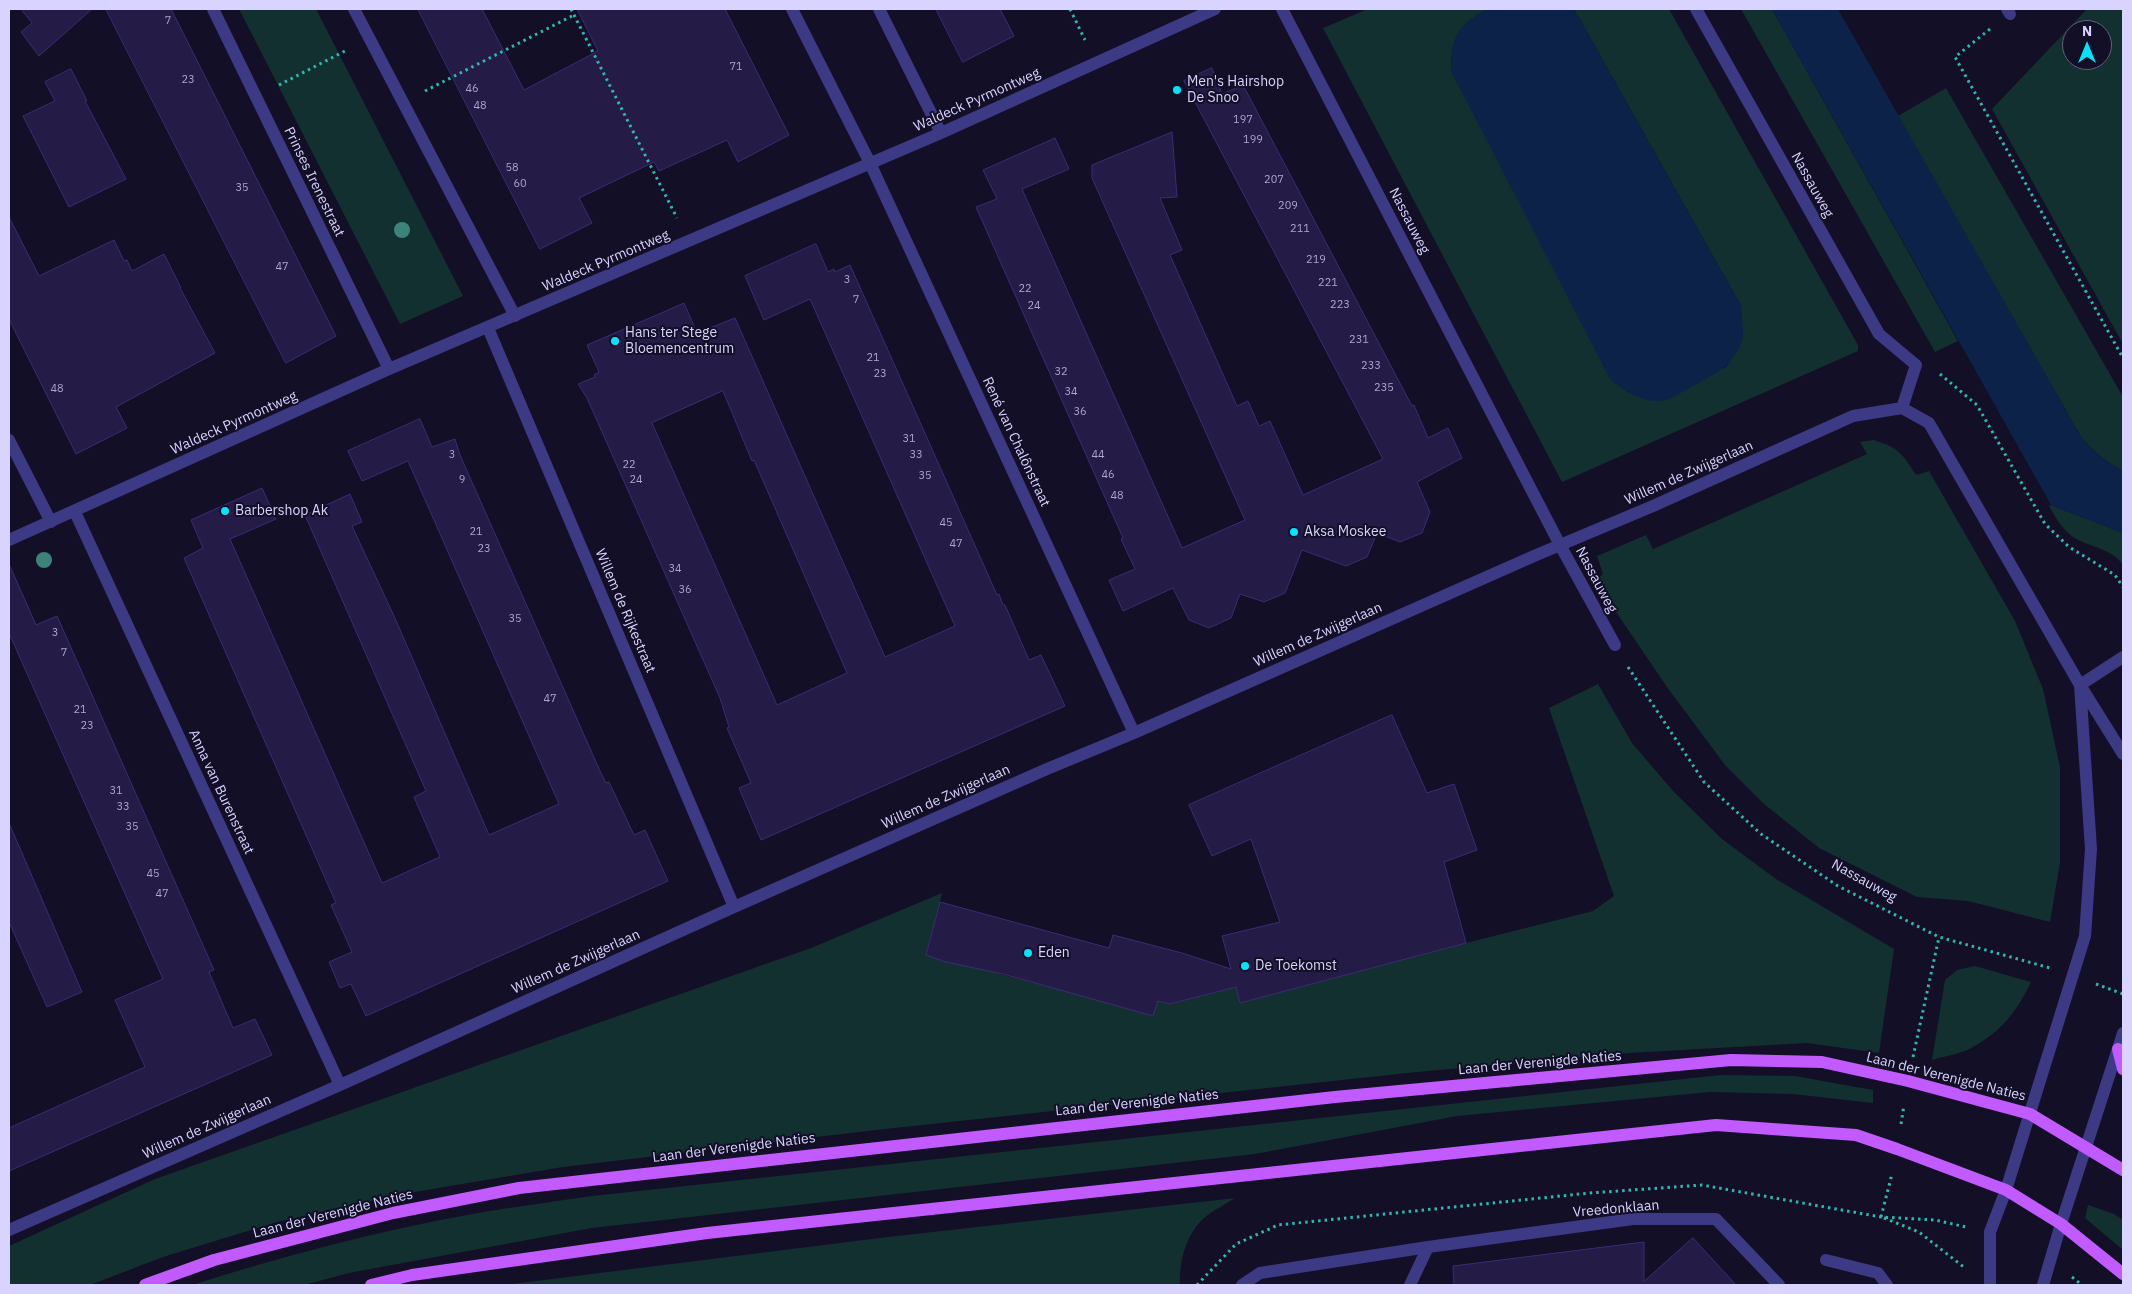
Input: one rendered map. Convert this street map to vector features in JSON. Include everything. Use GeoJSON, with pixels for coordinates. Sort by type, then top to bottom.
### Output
{"type":"FeatureCollection","features":[{"type":"Feature","properties":{"kind":"main road"},"geometry":{"type":"LineString","coordinates":[[2118,1049],[2123,1069]]}},
{"type":"Feature","properties":{"kind":"main road","name":"Laan der Verenigde Naties"},"geometry":{"type":"LineString","coordinates":[[145,1285],[214,1260],[383,1215],[519,1188],[1335,1097],[1731,1060],[1822,1062],[1908,1081],[2030,1114],[2123,1170]]}},
{"type":"Feature","properties":{"kind":"main road"},"geometry":{"type":"LineString","coordinates":[[370,1285],[412,1275],[707,1233],[1716,1125],[1856,1135],[2006,1190],[2061,1224],[2123,1274]]}},
{"type":"Feature","properties":{"kind":"street","name":"Prinses Irenestraat"},"geometry":{"type":"LineString","coordinates":[[213,9],[389,369]]}},
{"type":"Feature","properties":{"kind":"street"},"geometry":{"type":"LineString","coordinates":[[354,9],[515,316]]}},
{"type":"Feature","properties":{"kind":"street","name":"René van Chalônstraat"},"geometry":{"type":"LineString","coordinates":[[792,9],[870,163],[1134,733]]}},
{"type":"Feature","properties":{"kind":"street"},"geometry":{"type":"LineString","coordinates":[[879,9],[941,134]]}},
{"type":"Feature","properties":{"kind":"street","name":"Waldeck Pyrmontweg"},"geometry":{"type":"LineString","coordinates":[[9,540],[75,512],[389,369],[941,134],[1215,9]]}},
{"type":"Feature","properties":{"kind":"street","name":"Nassauweg"},"geometry":{"type":"LineString","coordinates":[[1282,9],[1560,545],[1615,646]]}},
{"type":"Feature","properties":{"kind":"street","name":"Nassauweg"},"geometry":{"type":"LineString","coordinates":[[1696,9],[1880,334],[1916,365]]}},
{"type":"Feature","properties":{"kind":"street","name":"Willem de Rijkestraat"},"geometry":{"type":"LineString","coordinates":[[488,328],[734,907]]}},
{"type":"Feature","properties":{"kind":"street"},"geometry":{"type":"LineString","coordinates":[[1916,365],[1902,408],[1929,423],[2080,685],[2123,754]]}},
{"type":"Feature","properties":{"kind":"street","name":"Willem de Zwijgerlaan"},"geometry":{"type":"LineString","coordinates":[[9,1230],[340,1085],[734,907],[1662,502],[1853,416],[1902,408]]}},
{"type":"Feature","properties":{"kind":"street"},"geometry":{"type":"LineString","coordinates":[[9,440],[51,522]]}},
{"type":"Feature","properties":{"kind":"street","name":"Anna van Burenstraat"},"geometry":{"type":"LineString","coordinates":[[75,512],[340,1085]]}},
{"type":"Feature","properties":{"kind":"street"},"geometry":{"type":"LineString","coordinates":[[2080,685],[2123,657]]}},
{"type":"Feature","properties":{"kind":"street"},"geometry":{"type":"LineString","coordinates":[[1990,1285],[1990,1232],[2006,1190],[2085,936],[2091,849],[2080,685]]}},
{"type":"Feature","properties":{"kind":"street"},"geometry":{"type":"LineString","coordinates":[[2043,1285],[2123,1032]]}},
{"type":"Feature","properties":{"kind":"street","name":"Vreedonklaan"},"geometry":{"type":"LineString","coordinates":[[1242,1285],[1260,1273],[1428,1247],[1633,1219],[1716,1219],[1779,1285]]}},
{"type":"Feature","properties":{"kind":"street"},"geometry":{"type":"LineString","coordinates":[[1410,1285],[1428,1247]]}},
{"type":"Feature","properties":{"kind":"street"},"geometry":{"type":"LineString","coordinates":[[1826,1260],[1878,1273],[1887,1285]]}},
{"type":"Feature","properties":{"kind":"path"},"geometry":{"type":"LineString","coordinates":[[571,9],[665,195]]}},
{"type":"Feature","properties":{"kind":"path"},"geometry":{"type":"LineString","coordinates":[[1070,9],[1073,13]]}},
{"type":"Feature","properties":{"kind":"path"},"geometry":{"type":"LineString","coordinates":[[2008,11],[1955,57],[2123,358]]}},
{"type":"Feature","properties":{"kind":"path"},"geometry":{"type":"LineString","coordinates":[[403,102],[574,15]]}},
{"type":"Feature","properties":{"kind":"path"},"geometry":{"type":"LineString","coordinates":[[256,97],[370,39]]}},
{"type":"Feature","properties":{"kind":"path"},"geometry":{"type":"LineString","coordinates":[[1916,365],[1932,368],[1977,405],[2045,524],[2069,547],[2115,575],[2123,587]]}},
{"type":"Feature","properties":{"kind":"path","name":"Nassauweg"},"geometry":{"type":"LineString","coordinates":[[1615,646],[1704,782],[1761,834],[1838,886],[1939,937],[2029,961],[2123,994]]}},
{"type":"Feature","properties":{"kind":"path"},"geometry":{"type":"LineString","coordinates":[[1881,1217],[1919,1232],[1971,1274]]}},
{"type":"Feature","properties":{"kind":"green space"},"geometry":{"type":"Polygon","coordinates":[[[239,9],[316,9],[463,296],[400,324],[239,9]]]}},
{"type":"Feature","properties":{"kind":"green space"},"geometry":{"type":"Polygon","coordinates":[[[1368,9],[1488,9],[1470,20],[1459,33],[1453,49],[1451,71],[1627,392],[1654,400],[1726,367],[1742,340],[1741,306],[1574,9],[1669,9],[1858,345],[1858,351],[1562,482],[1323,28],[1368,9]]]}},
{"type":"Feature","properties":{"kind":"green space"},"geometry":{"type":"Polygon","coordinates":[[[1741,9],[1772,9],[1958,341],[1935,352],[1741,9]]]}},
{"type":"Feature","properties":{"kind":"green space"},"geometry":{"type":"Polygon","coordinates":[[[2087,9],[2123,9],[2123,344],[1992,109],[2062,35],[2062,70],[2112,70],[2112,20],[2077,20],[2087,9]]]}},
{"type":"Feature","properties":{"kind":"green space"},"geometry":{"type":"Polygon","coordinates":[[[1946,88],[2123,397],[2123,471],[2100,456],[2081,437],[1898,116],[1946,88]]]}},
{"type":"Feature","properties":{"kind":"green space"},"geometry":{"type":"Polygon","coordinates":[[[1873,440],[1888,445],[1899,452],[1916,475],[1929,471],[2015,621],[2043,689],[2060,767],[2060,863],[2050,922],[1968,901],[1917,897],[1819,848],[1764,804],[1725,765],[1667,687],[1595,581],[1603,574],[1597,556],[1646,535],[1653,549],[1867,454],[1860,442],[1873,440]]]}},
{"type":"Feature","properties":{"kind":"green space"},"geometry":{"type":"Polygon","coordinates":[[[2051,505],[2123,533],[2123,565],[2113,555],[2069,534],[2056,519],[2049,506],[2051,505]]]}},
{"type":"Feature","properties":{"kind":"green space"},"geometry":{"type":"Polygon","coordinates":[[[1598,684],[1632,743],[1674,792],[1722,839],[1776,879],[1894,949],[1879,1053],[1807,1043],[1629,1053],[1417,1072],[876,1130],[563,1167],[415,1192],[277,1222],[163,1257],[90,1285],[9,1285],[9,1246],[155,1179],[811,948],[942,893],[926,955],[1120,1005],[1120,1007],[1148,1011],[1147,1014],[1153,1016],[1158,1001],[1172,1004],[1236,987],[1240,1003],[1593,911],[1614,896],[1549,708],[1598,684]]]}},
{"type":"Feature","properties":{"kind":"green space"},"geometry":{"type":"Polygon","coordinates":[[[1975,966],[2031,982],[2008,1019],[1992,1034],[1968,1049],[1932,1060],[1945,980],[1957,970],[1975,966]]]}},
{"type":"Feature","properties":{"kind":"green space"},"geometry":{"type":"Polygon","coordinates":[[[1721,1075],[1795,1076],[1873,1090],[1873,1103],[1793,1094],[1710,1092],[1457,1116],[1255,1154],[592,1228],[349,1273],[304,1285],[192,1285],[296,1254],[401,1228],[487,1211],[592,1196],[1721,1075]]]}},
{"type":"Feature","properties":{"kind":"green space"},"geometry":{"type":"Polygon","coordinates":[[[1235,1198],[1205,1217],[1193,1231],[1182,1257],[1180,1285],[504,1285],[888,1237],[1235,1198]]]}},
{"type":"Feature","properties":{"kind":"green space"},"geometry":{"type":"Polygon","coordinates":[[[2088,1205],[2114,1214],[2123,1220],[2123,1250],[2085,1218],[2088,1205]]]}},
{"type":"Feature","properties":{"kind":"water"},"geometry":{"type":"Polygon","coordinates":[[[1488,9],[1574,9],[1741,306],[1743,336],[1731,361],[1715,373],[1666,400],[1651,401],[1643,399],[1628,392],[1610,379],[1451,71],[1451,59],[1458,33],[1470,20],[1488,9]]]}},
{"type":"Feature","properties":{"kind":"water"},"geometry":{"type":"Polygon","coordinates":[[[1772,9],[1838,9],[2081,437],[2100,456],[2123,471],[2123,533],[2051,505],[1772,9]]]}},
{"type":"Feature","properties":{"kind":"building"},"geometry":{"type":"Polygon","coordinates":[[[21,9],[92,9],[39,56],[21,32],[32,23],[21,9]]]}},
{"type":"Feature","properties":{"kind":"building"},"geometry":{"type":"Polygon","coordinates":[[[106,9],[171,9],[336,336],[286,363],[106,9]]]}},
{"type":"Feature","properties":{"kind":"building"},"geometry":{"type":"Polygon","coordinates":[[[418,9],[482,9],[524,90],[598,51],[577,9],[725,9],[789,135],[738,162],[727,140],[659,171],[654,162],[579,198],[592,223],[540,249],[418,9]]]}},
{"type":"Feature","properties":{"kind":"building"},"geometry":{"type":"Polygon","coordinates":[[[936,9],[1000,9],[1014,36],[963,62],[936,9]]]}},
{"type":"Feature","properties":{"kind":"building"},"geometry":{"type":"Polygon","coordinates":[[[1212,68],[1222,94],[1243,85],[1412,406],[1414,405],[1428,438],[1448,428],[1462,458],[1417,482],[1430,512],[1422,533],[1400,542],[1377,533],[1367,557],[1346,566],[1302,550],[1285,593],[1264,602],[1240,594],[1231,618],[1209,628],[1189,620],[1173,588],[1123,611],[1109,580],[1135,569],[976,207],[997,199],[983,170],[1055,138],[1069,169],[1022,189],[1182,548],[1245,520],[1092,178],[1092,165],[1172,132],[1177,197],[1160,198],[1182,250],[1170,255],[1237,406],[1248,401],[1259,426],[1270,421],[1303,495],[1383,459],[1184,81],[1212,68]]]}},
{"type":"Feature","properties":{"kind":"building"},"geometry":{"type":"Polygon","coordinates":[[[71,69],[87,101],[85,101],[126,179],[69,207],[23,116],[55,101],[45,82],[71,69]]]}},
{"type":"Feature","properties":{"kind":"building"},"geometry":{"type":"Polygon","coordinates":[[[9,217],[39,276],[114,240],[124,261],[127,260],[132,271],[164,254],[215,353],[116,407],[127,428],[76,454],[9,319],[9,217]]]}},
{"type":"Feature","properties":{"kind":"building"},"geometry":{"type":"Polygon","coordinates":[[[816,244],[828,272],[834,269],[835,272],[850,265],[997,595],[999,594],[1003,605],[1005,605],[1029,660],[1041,655],[1065,706],[761,840],[739,788],[751,783],[727,728],[729,727],[720,698],[587,398],[578,384],[595,377],[594,375],[599,372],[587,345],[684,303],[697,333],[735,318],[885,657],[955,626],[810,299],[764,320],[745,276],[816,244]],[[723,391],[652,423],[777,705],[847,673],[754,460],[752,461],[723,391]]]}},
{"type":"Feature","properties":{"kind":"building"},"geometry":{"type":"Polygon","coordinates":[[[420,419],[432,447],[455,439],[460,455],[600,771],[606,783],[609,782],[634,835],[645,830],[668,881],[366,1016],[351,984],[340,988],[329,962],[352,952],[331,905],[336,903],[184,558],[203,548],[191,520],[262,488],[276,519],[230,539],[382,883],[440,857],[414,797],[426,791],[305,515],[350,494],[362,522],[352,526],[394,616],[489,835],[559,804],[408,461],[362,481],[348,451],[420,419]]]}},
{"type":"Feature","properties":{"kind":"building"},"geometry":{"type":"Polygon","coordinates":[[[9,564],[36,625],[57,616],[214,970],[209,972],[233,1028],[255,1019],[272,1055],[9,1171],[9,1128],[145,1067],[115,1000],[163,979],[9,633],[9,564]]]}},
{"type":"Feature","properties":{"kind":"building"},"geometry":{"type":"Polygon","coordinates":[[[1392,715],[1427,793],[1454,784],[1477,850],[1444,862],[1466,943],[1240,1003],[1236,987],[1170,1004],[1158,1001],[1153,1016],[1003,974],[946,962],[926,955],[940,902],[1109,948],[1113,935],[1182,953],[1231,969],[1222,936],[1280,922],[1251,839],[1212,856],[1189,805],[1392,715]]]}},
{"type":"Feature","properties":{"kind":"building"},"geometry":{"type":"Polygon","coordinates":[[[9,823],[82,992],[47,1007],[9,922],[9,823]]]}},
{"type":"Feature","properties":{"kind":"building"},"geometry":{"type":"Polygon","coordinates":[[[1693,1238],[1736,1285],[1454,1285],[1453,1266],[1644,1242],[1644,1281],[1693,1238]]]}},
{"type":"Feature","properties":{"kind":"place","name":"Men's Hairshop De Snoo"},"geometry":{"type":"Point","coordinates":[1177,90]}},
{"type":"Feature","properties":{"kind":"place","name":"Hans ter Stege Bloemencentrum"},"geometry":{"type":"Point","coordinates":[615,341]}},
{"type":"Feature","properties":{"kind":"place","name":"Barbershop Ak"},"geometry":{"type":"Point","coordinates":[225,511]}},
{"type":"Feature","properties":{"kind":"place","name":"Aksa Moskee"},"geometry":{"type":"Point","coordinates":[1294,532]}},
{"type":"Feature","properties":{"kind":"place","name":"Eden"},"geometry":{"type":"Point","coordinates":[1028,953]}},
{"type":"Feature","properties":{"kind":"place","name":"De Toekomst"},"geometry":{"type":"Point","coordinates":[1245,966]}}]}
